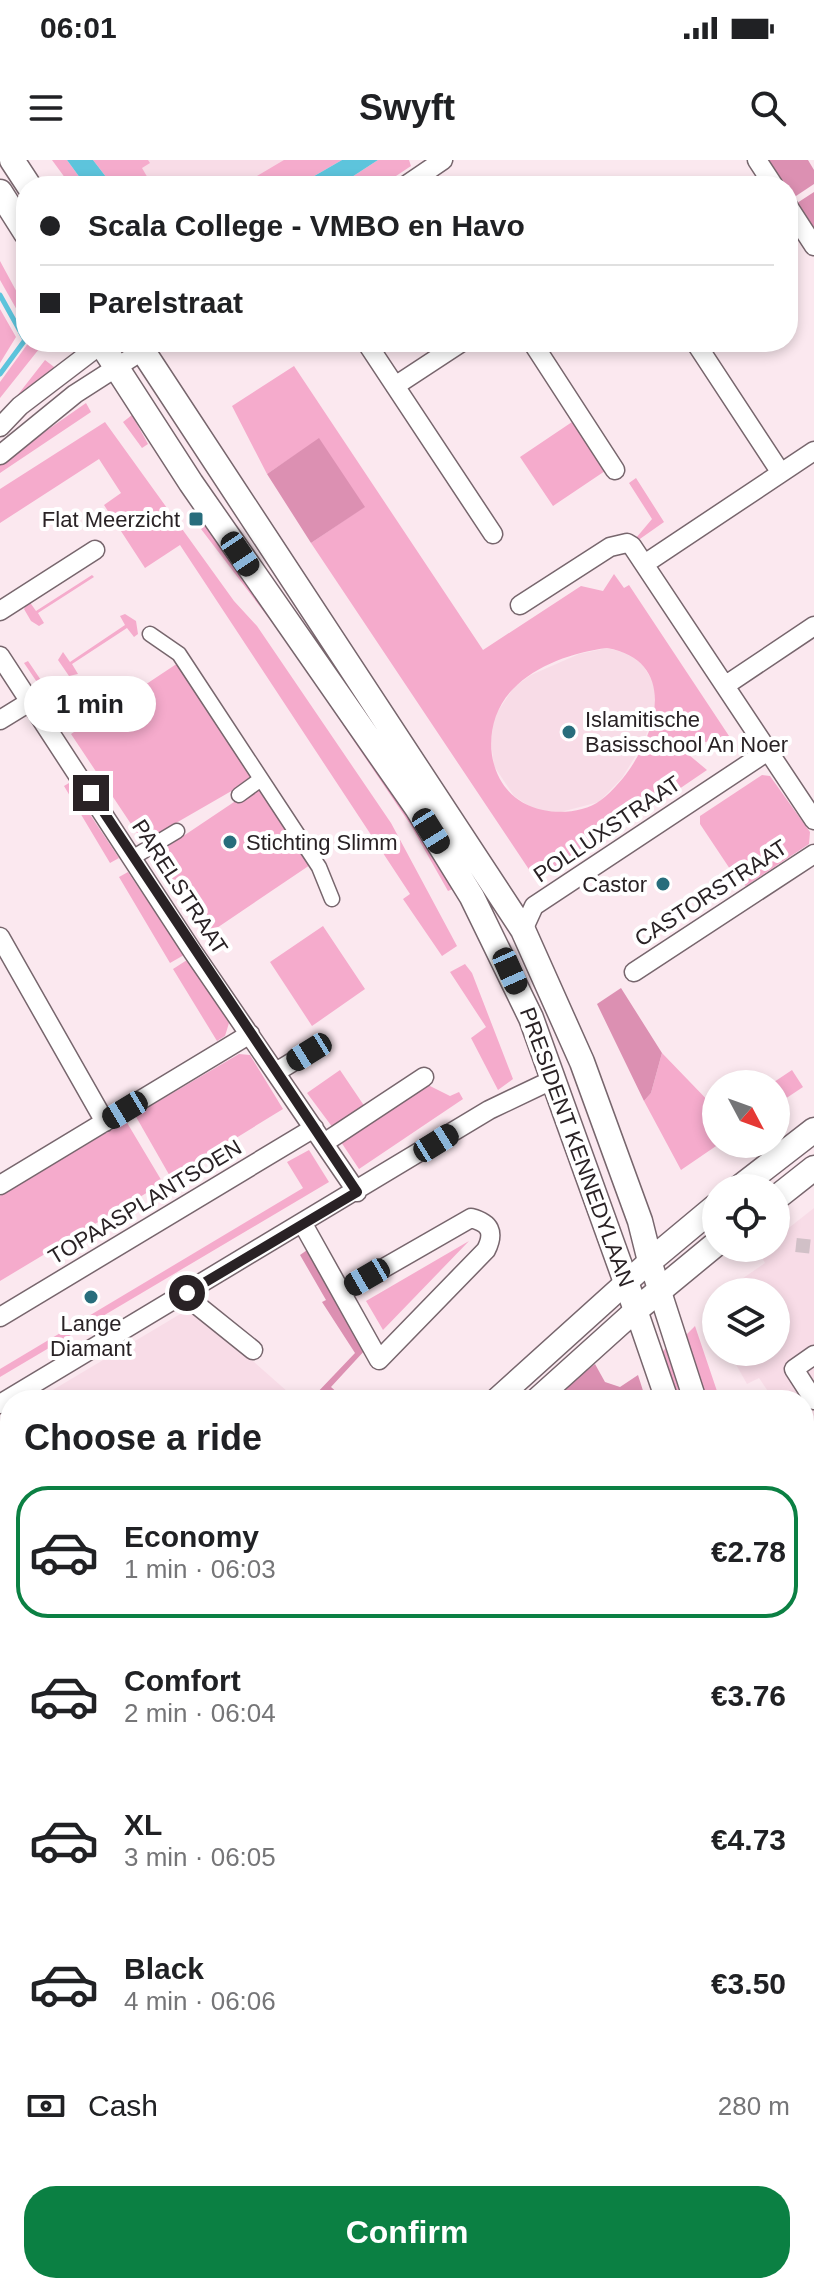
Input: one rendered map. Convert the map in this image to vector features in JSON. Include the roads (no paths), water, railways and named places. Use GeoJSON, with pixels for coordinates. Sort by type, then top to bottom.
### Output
{"type":"FeatureCollection","features":[{"type":"Feature","properties":{"kind":"main road"},"geometry":{"type":"LineString","coordinates":[[0,192],[16,217]]}},
{"type":"Feature","properties":{"kind":"main road","name":"PRESIDENT KENNEDYLAAN"},"geometry":{"type":"LineString","coordinates":[[107,352],[191,483],[417,808],[500,947],[554,1079],[636,1310]]}},
{"type":"Feature","properties":{"kind":"main road","name":"PRESIDENT KENNEDYLAAN"},"geometry":{"type":"LineString","coordinates":[[150,352],[523,930],[582,1062],[640,1221],[650,1261]]}},
{"type":"Feature","properties":{"kind":"main road"},"geometry":{"type":"LineString","coordinates":[[757,1174],[814,1130]]}},
{"type":"Feature","properties":{"kind":"main road"},"geometry":{"type":"LineString","coordinates":[[790,1187],[814,1168]]}},
{"type":"Feature","properties":{"kind":"main road"},"geometry":{"type":"LineString","coordinates":[[650,1261],[702,1218]]}},
{"type":"Feature","properties":{"kind":"main road"},"geometry":{"type":"LineString","coordinates":[[636,1310],[702,1255]]}},
{"type":"Feature","properties":{"kind":"street"},"geometry":{"type":"LineString","coordinates":[[420,176],[443,160]]}},
{"type":"Feature","properties":{"kind":"street"},"geometry":{"type":"LineString","coordinates":[[798,221],[814,246]]}},
{"type":"Feature","properties":{"kind":"street"},"geometry":{"type":"LineString","coordinates":[[0,427],[20,406],[90,352]]}},
{"type":"Feature","properties":{"kind":"street"},"geometry":{"type":"LineString","coordinates":[[0,455],[64,403],[136,352]]}},
{"type":"Feature","properties":{"kind":"street"},"geometry":{"type":"LineString","coordinates":[[373,352],[493,534]]}},
{"type":"Feature","properties":{"kind":"street"},"geometry":{"type":"LineString","coordinates":[[395,386],[447,352]]}},
{"type":"Feature","properties":{"kind":"street"},"geometry":{"type":"LineString","coordinates":[[538,352],[615,470]]}},
{"type":"Feature","properties":{"kind":"street"},"geometry":{"type":"LineString","coordinates":[[702,352],[781,473]]}},
{"type":"Feature","properties":{"kind":"street"},"geometry":{"type":"LineString","coordinates":[[646,563],[814,451]]}},
{"type":"Feature","properties":{"kind":"street"},"geometry":{"type":"LineString","coordinates":[[520,605],[610,547],[627,543],[646,563],[814,820]]}},
{"type":"Feature","properties":{"kind":"street"},"geometry":{"type":"LineString","coordinates":[[0,611],[95,550]]}},
{"type":"Feature","properties":{"kind":"street"},"geometry":{"type":"LineString","coordinates":[[726,685],[814,626]]}},
{"type":"Feature","properties":{"kind":"street"},"geometry":{"type":"LineString","coordinates":[[150,634],[179,654],[319,867],[332,899]]}},
{"type":"Feature","properties":{"kind":"street","name":"PARELSTRAAT"},"geometry":{"type":"LineString","coordinates":[[0,656],[357,1192]]}},
{"type":"Feature","properties":{"kind":"street"},"geometry":{"type":"LineString","coordinates":[[0,720],[31,701]]}},
{"type":"Feature","properties":{"kind":"street","name":"POLLUXSTRAAT"},"geometry":{"type":"LineString","coordinates":[[523,930],[534,906],[768,751]]}},
{"type":"Feature","properties":{"kind":"street"},"geometry":{"type":"LineString","coordinates":[[239,795],[261,779]]}},
{"type":"Feature","properties":{"kind":"street"},"geometry":{"type":"LineString","coordinates":[[132,858],[177,831]]}},
{"type":"Feature","properties":{"kind":"street","name":"CASTORSTRAAT"},"geometry":{"type":"LineString","coordinates":[[634,972],[814,854]]}},
{"type":"Feature","properties":{"kind":"street"},"geometry":{"type":"LineString","coordinates":[[0,937],[105,1122]]}},
{"type":"Feature","properties":{"kind":"street"},"geometry":{"type":"LineString","coordinates":[[0,1185],[250,1034]]}},
{"type":"Feature","properties":{"kind":"street"},"geometry":{"type":"LineString","coordinates":[[276,1072],[309,1052]]}},
{"type":"Feature","properties":{"kind":"street"},"geometry":{"type":"LineString","coordinates":[[319,1135],[424,1077]]}},
{"type":"Feature","properties":{"kind":"street"},"geometry":{"type":"LineString","coordinates":[[24,1390],[527,1090],[554,1079]]}},
{"type":"Feature","properties":{"kind":"street","name":"TOPAASPLANTSOEN"},"geometry":{"type":"LineString","coordinates":[[0,1317],[319,1135]]}},
{"type":"Feature","properties":{"kind":"street"},"geometry":{"type":"LineString","coordinates":[[303,1224],[379,1360],[486,1250],[492,1238],[491,1229],[482,1221],[471,1218],[342,1292]]}},
{"type":"Feature","properties":{"kind":"street"},"geometry":{"type":"LineString","coordinates":[[507,1390],[650,1261]]}},
{"type":"Feature","properties":{"kind":"street","name":"PRESIDENT KENNEDYLAAN"},"geometry":{"type":"LineString","coordinates":[[650,1261],[692,1390]]}},
{"type":"Feature","properties":{"kind":"street"},"geometry":{"type":"LineString","coordinates":[[187,1293],[197,1305],[253,1350]]}},
{"type":"Feature","properties":{"kind":"street"},"geometry":{"type":"LineString","coordinates":[[547,1390],[636,1310]]}},
{"type":"Feature","properties":{"kind":"street","name":"PRESIDENT KENNEDYLAAN"},"geometry":{"type":"LineString","coordinates":[[636,1310],[664,1390]]}},
{"type":"Feature","properties":{"kind":"street"},"geometry":{"type":"LineString","coordinates":[[808,1390],[794,1369],[814,1355]]}},
{"type":"Feature","properties":{"kind":"water"},"geometry":{"type":"Polygon","coordinates":[[[67,160],[93,160],[105,176],[79,176],[67,160]]]}},
{"type":"Feature","properties":{"kind":"water"},"geometry":{"type":"Polygon","coordinates":[[[342,160],[378,160],[353,176],[314,176],[342,160]]]}},
{"type":"Feature","properties":{"kind":"waterway"},"geometry":{"type":"LineString","coordinates":[[0,295],[16,324]]}},
{"type":"Feature","properties":{"kind":"waterway"},"geometry":{"type":"LineString","coordinates":[[0,374],[16,352]]}},
{"type":"Feature","properties":{"kind":"tunnel"},"geometry":{"type":"LineString","coordinates":[[796,1245],[814,1247]]}},
{"type":"Feature","properties":{"kind":"place","name":"Flat Meerzicht"},"geometry":{"type":"Point","coordinates":[196,519]}},
{"type":"Feature","properties":{"kind":"place","name":"Islamitische Basisschool An Noer"},"geometry":{"type":"Point","coordinates":[569,732]}},
{"type":"Feature","properties":{"kind":"place","name":"Stichting Slimm"},"geometry":{"type":"Point","coordinates":[230,842]}},
{"type":"Feature","properties":{"kind":"place","name":"Castor"},"geometry":{"type":"Point","coordinates":[663,884]}},
{"type":"Feature","properties":{"kind":"place","name":"Lange Diamant"},"geometry":{"type":"Point","coordinates":[91,1297]}}]}
